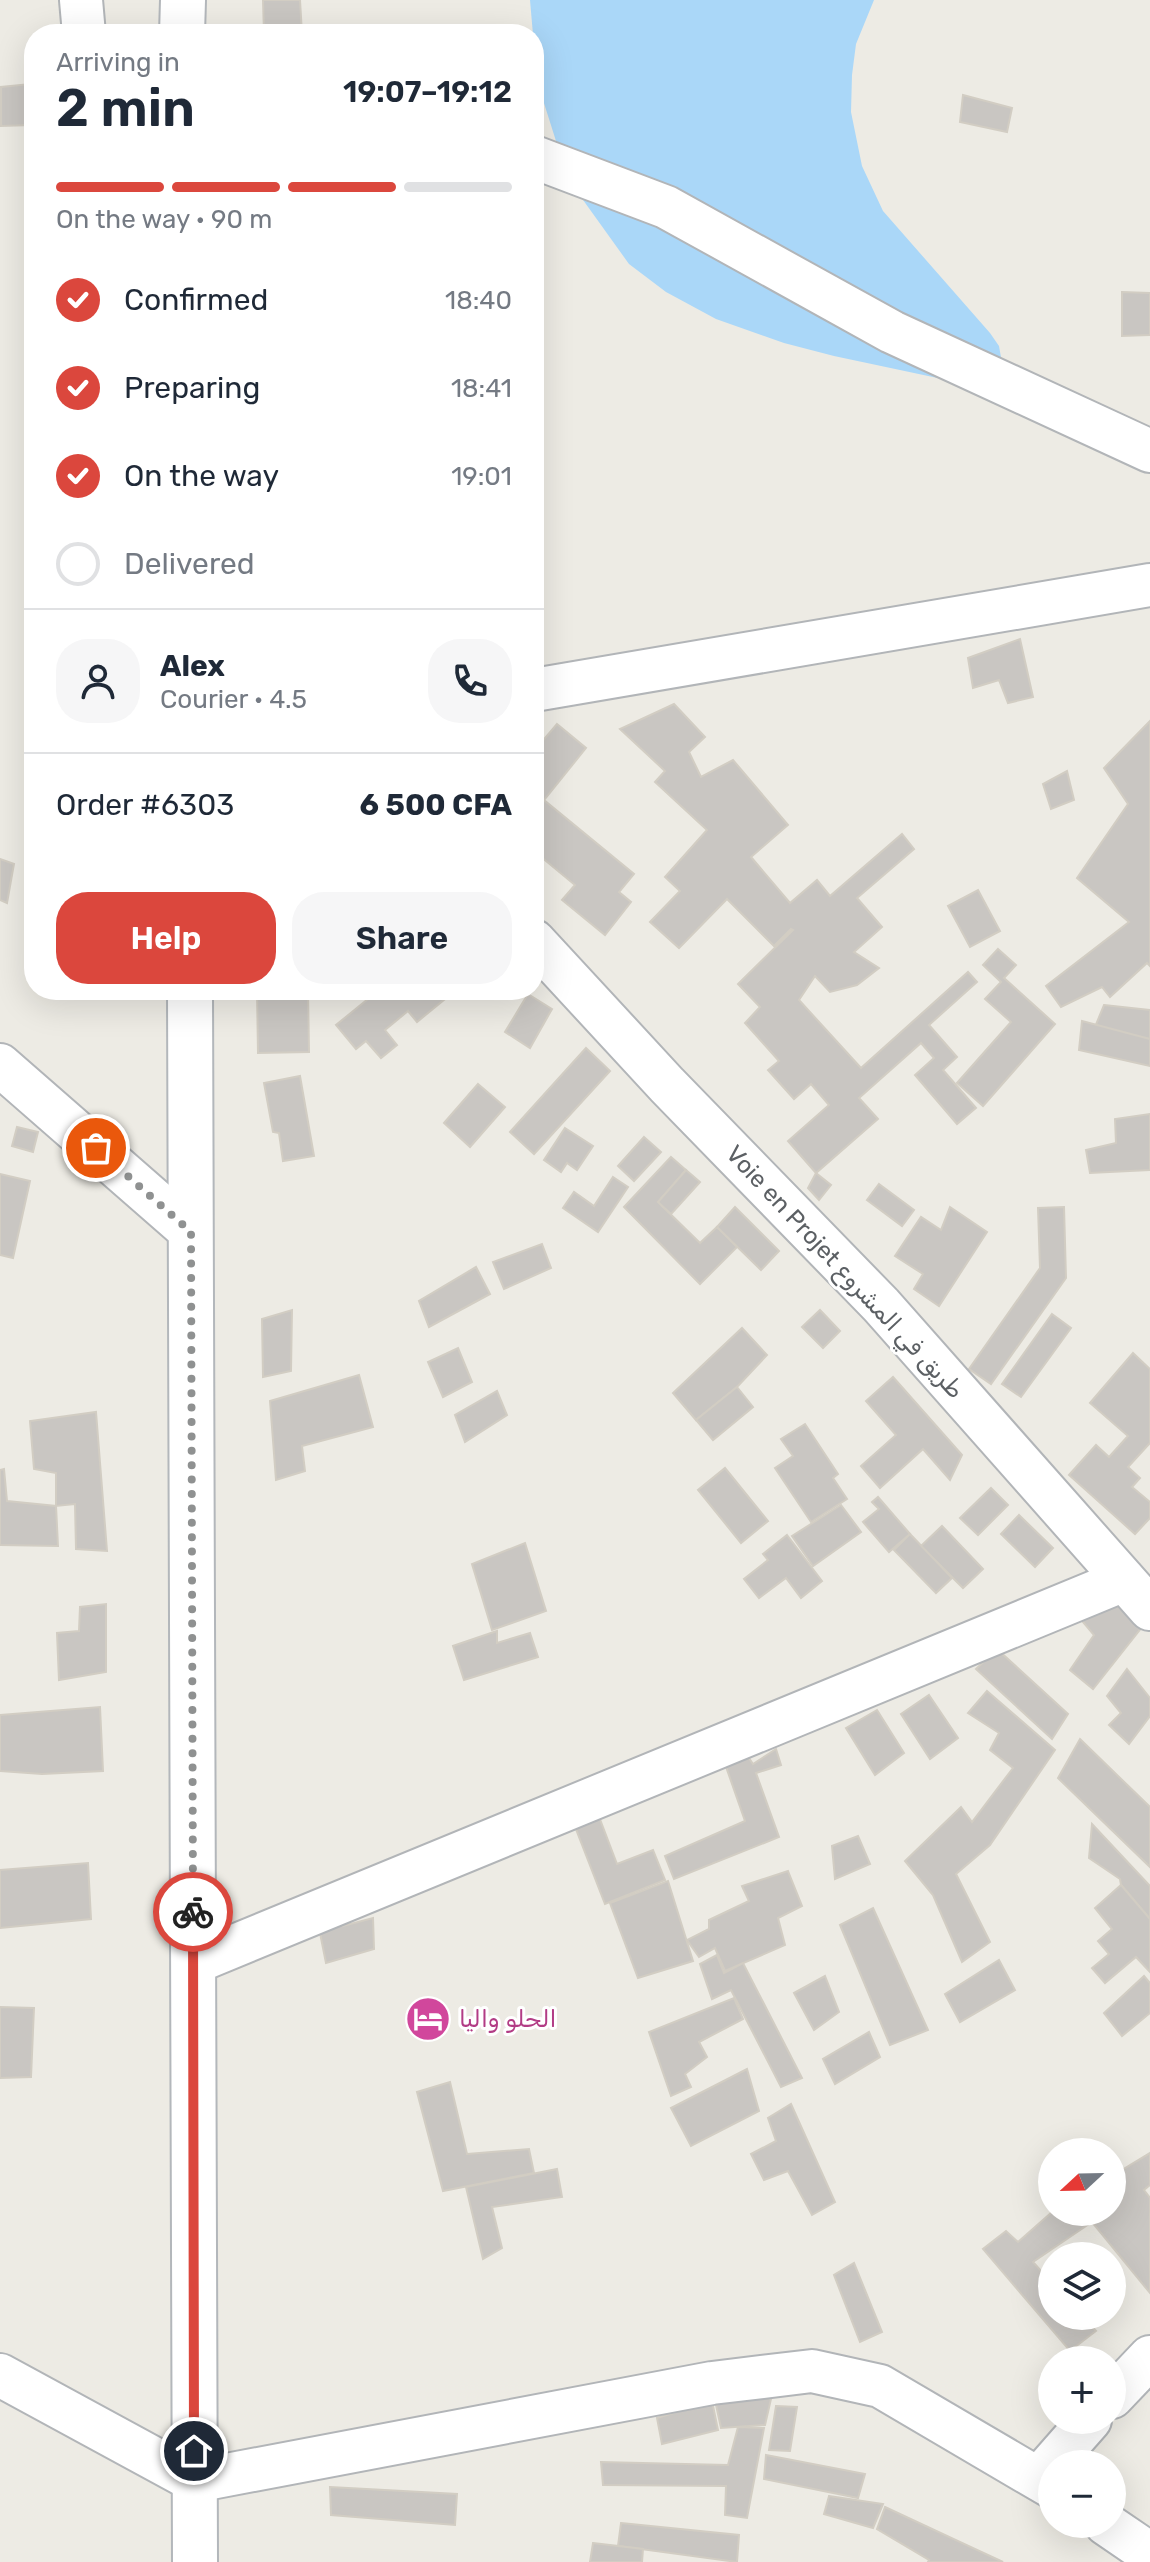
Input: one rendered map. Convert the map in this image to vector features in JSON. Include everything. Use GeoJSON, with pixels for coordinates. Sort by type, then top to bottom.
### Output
{"type":"FeatureCollection","features":[{"type":"Feature","properties":{"kind":"main road"},"geometry":{"type":"LineString","coordinates":[[182,24],[183,0]]}},
{"type":"Feature","properties":{"kind":"main road"},"geometry":{"type":"LineString","coordinates":[[190,1000],[195,2562]]}},
{"type":"Feature","properties":{"kind":"street"},"geometry":{"type":"LineString","coordinates":[[81,0],[83,24]]}},
{"type":"Feature","properties":{"kind":"street"},"geometry":{"type":"LineString","coordinates":[[544,161],[666,207],[892,332],[1150,451]]}},
{"type":"Feature","properties":{"kind":"street"},"geometry":{"type":"LineString","coordinates":[[544,688],[1150,585]]}},
{"type":"Feature","properties":{"kind":"street","name":"Voie en Projet طريق في المشروع"},"geometry":{"type":"LineString","coordinates":[[544,952],[667,1085],[881,1305],[1137,1595]]}},
{"type":"Feature","properties":{"kind":"street"},"geometry":{"type":"LineString","coordinates":[[0,1065],[191,1232]]}},
{"type":"Feature","properties":{"kind":"street"},"geometry":{"type":"LineString","coordinates":[[193,1963],[1137,1595]]}},
{"type":"Feature","properties":{"kind":"street"},"geometry":{"type":"LineString","coordinates":[[1126,2382],[1150,2357]]}},
{"type":"Feature","properties":{"kind":"street"},"geometry":{"type":"LineString","coordinates":[[0,2375],[195,2481],[696,2386],[812,2371],[880,2386],[1038,2477]]}},
{"type":"Feature","properties":{"kind":"street"},"geometry":{"type":"LineString","coordinates":[[1126,2538],[1150,2554]]}},
{"type":"Feature","properties":{"kind":"water"},"geometry":{"type":"Polygon","coordinates":[[[530,0],[874,0],[856,44],[852,75],[851,112],[862,166],[883,211],[990,333],[999,346],[1002,363],[971,382],[947,380],[784,343],[716,319],[666,292],[629,264],[568,179],[544,103],[544,24],[532,24],[530,0]]]}},
{"type":"Feature","properties":{"kind":"building"},"geometry":{"type":"Polygon","coordinates":[[[263,0],[300,0],[301,24],[264,24],[263,0]]]}},
{"type":"Feature","properties":{"kind":"building"},"geometry":{"type":"Polygon","coordinates":[[[24,85],[24,125],[1,126],[1,87],[24,85]]]}},
{"type":"Feature","properties":{"kind":"building"},"geometry":{"type":"Polygon","coordinates":[[[963,95],[1012,108],[1007,132],[960,122],[963,95]]]}},
{"type":"Feature","properties":{"kind":"building"},"geometry":{"type":"Polygon","coordinates":[[[1122,292],[1150,293],[1150,335],[1122,336],[1122,292]]]}},
{"type":"Feature","properties":{"kind":"building"},"geometry":{"type":"Polygon","coordinates":[[[1020,639],[1033,697],[1008,703],[999,680],[973,688],[968,658],[1020,639]]]}},
{"type":"Feature","properties":{"kind":"building"},"geometry":{"type":"Polygon","coordinates":[[[674,704],[705,737],[689,752],[701,777],[733,760],[788,825],[751,857],[790,903],[817,880],[830,896],[902,834],[914,849],[857,898],[882,927],[854,952],[879,968],[857,985],[830,992],[815,976],[799,1000],[861,1068],[968,972],[977,982],[929,1025],[957,1057],[943,1070],[976,1108],[957,1124],[915,1075],[934,1058],[921,1043],[859,1098],[878,1119],[816,1173],[788,1141],[829,1105],[811,1084],[794,1099],[768,1070],[779,1061],[745,1023],[760,1007],[738,984],[793,930],[774,946],[727,899],[679,948],[650,922],[680,891],[665,877],[707,830],[655,782],[665,771],[620,729],[674,704]]]}},
{"type":"Feature","properties":{"kind":"building"},"geometry":{"type":"Polygon","coordinates":[[[1150,721],[1150,966],[1147,963],[1110,997],[1102,987],[1061,1007],[1046,986],[1129,922],[1077,878],[1128,804],[1104,768],[1150,721]]]}},
{"type":"Feature","properties":{"kind":"building"},"geometry":{"type":"Polygon","coordinates":[[[557,724],[586,748],[544,800],[544,739],[557,724]]]}},
{"type":"Feature","properties":{"kind":"building"},"geometry":{"type":"Polygon","coordinates":[[[1067,771],[1074,800],[1051,809],[1043,784],[1067,771]]]}},
{"type":"Feature","properties":{"kind":"building"},"geometry":{"type":"Polygon","coordinates":[[[544,800],[634,874],[619,892],[631,902],[605,935],[562,900],[575,885],[544,859],[544,800]]]}},
{"type":"Feature","properties":{"kind":"building"},"geometry":{"type":"Polygon","coordinates":[[[0,859],[14,864],[7,903],[0,900],[0,859]]]}},
{"type":"Feature","properties":{"kind":"building"},"geometry":{"type":"Polygon","coordinates":[[[978,890],[1000,931],[970,947],[948,906],[978,890]]]}},
{"type":"Feature","properties":{"kind":"building"},"geometry":{"type":"Polygon","coordinates":[[[998,949],[1016,965],[1004,978],[1055,1024],[983,1106],[957,1083],[1011,1022],[985,999],[1001,982],[983,965],[998,949]]]}},
{"type":"Feature","properties":{"kind":"building"},"geometry":{"type":"Polygon","coordinates":[[[257,1000],[308,1000],[309,1052],[258,1053],[257,1000]]]}},
{"type":"Feature","properties":{"kind":"building"},"geometry":{"type":"Polygon","coordinates":[[[367,1000],[444,1000],[417,1022],[408,1011],[385,1030],[397,1045],[381,1058],[366,1041],[356,1049],[336,1025],[367,1000]]]}},
{"type":"Feature","properties":{"kind":"building"},"geometry":{"type":"Polygon","coordinates":[[[524,1000],[538,1000],[552,1009],[530,1048],[505,1032],[524,1000]]]}},
{"type":"Feature","properties":{"kind":"building"},"geometry":{"type":"Polygon","coordinates":[[[1104,1005],[1150,1010],[1150,1039],[1095,1027],[1104,1005]]]}},
{"type":"Feature","properties":{"kind":"building"},"geometry":{"type":"Polygon","coordinates":[[[1082,1021],[1150,1039],[1150,1066],[1079,1050],[1082,1021]]]}},
{"type":"Feature","properties":{"kind":"building"},"geometry":{"type":"Polygon","coordinates":[[[586,1048],[610,1071],[534,1154],[510,1132],[586,1048]]]}},
{"type":"Feature","properties":{"kind":"building"},"geometry":{"type":"Polygon","coordinates":[[[300,1076],[314,1156],[283,1161],[279,1133],[273,1132],[264,1083],[300,1076]]]}},
{"type":"Feature","properties":{"kind":"building"},"geometry":{"type":"Polygon","coordinates":[[[478,1084],[505,1107],[470,1147],[444,1123],[478,1084]]]}},
{"type":"Feature","properties":{"kind":"building"},"geometry":{"type":"Polygon","coordinates":[[[1150,1114],[1150,1170],[1090,1173],[1086,1150],[1116,1143],[1115,1119],[1150,1114]]]}},
{"type":"Feature","properties":{"kind":"building"},"geometry":{"type":"Polygon","coordinates":[[[17,1127],[38,1132],[33,1152],[12,1146],[17,1127]]]}},
{"type":"Feature","properties":{"kind":"building"},"geometry":{"type":"Polygon","coordinates":[[[565,1128],[593,1146],[577,1170],[567,1163],[561,1172],[544,1160],[565,1128]]]}},
{"type":"Feature","properties":{"kind":"building"},"geometry":{"type":"Polygon","coordinates":[[[644,1137],[661,1152],[634,1181],[618,1166],[644,1137]]]}},
{"type":"Feature","properties":{"kind":"building"},"geometry":{"type":"Polygon","coordinates":[[[671,1157],[686,1170],[658,1202],[700,1243],[717,1227],[737,1247],[700,1284],[624,1207],[671,1157]]]}},
{"type":"Feature","properties":{"kind":"building"},"geometry":{"type":"Polygon","coordinates":[[[686,1170],[700,1182],[671,1214],[658,1202],[686,1170]]]}},
{"type":"Feature","properties":{"kind":"building"},"geometry":{"type":"Polygon","coordinates":[[[816,1173],[831,1185],[819,1200],[808,1188],[816,1173]]]}},
{"type":"Feature","properties":{"kind":"building"},"geometry":{"type":"Polygon","coordinates":[[[0,1174],[30,1181],[13,1258],[0,1255],[0,1174]]]}},
{"type":"Feature","properties":{"kind":"building"},"geometry":{"type":"Polygon","coordinates":[[[613,1177],[628,1187],[598,1232],[563,1208],[574,1192],[594,1206],[613,1177]]]}},
{"type":"Feature","properties":{"kind":"building"},"geometry":{"type":"Polygon","coordinates":[[[879,1184],[914,1210],[902,1226],[867,1200],[879,1184]]]}},
{"type":"Feature","properties":{"kind":"building"},"geometry":{"type":"Polygon","coordinates":[[[735,1207],[779,1251],[761,1270],[717,1227],[735,1207]]]}},
{"type":"Feature","properties":{"kind":"building"},"geometry":{"type":"Polygon","coordinates":[[[950,1207],[987,1232],[939,1306],[914,1289],[923,1274],[895,1256],[921,1217],[941,1230],[950,1207]]]}},
{"type":"Feature","properties":{"kind":"building"},"geometry":{"type":"Polygon","coordinates":[[[1064,1207],[1066,1278],[991,1384],[969,1369],[1040,1268],[1038,1208],[1064,1207]]]}},
{"type":"Feature","properties":{"kind":"building"},"geometry":{"type":"Polygon","coordinates":[[[542,1244],[551,1268],[504,1289],[493,1262],[542,1244]]]}},
{"type":"Feature","properties":{"kind":"building"},"geometry":{"type":"Polygon","coordinates":[[[476,1267],[490,1294],[429,1327],[419,1301],[476,1267]]]}},
{"type":"Feature","properties":{"kind":"building"},"geometry":{"type":"Polygon","coordinates":[[[292,1310],[291,1371],[263,1377],[262,1319],[292,1310]]]}},
{"type":"Feature","properties":{"kind":"building"},"geometry":{"type":"Polygon","coordinates":[[[820,1310],[840,1331],[823,1348],[802,1327],[820,1310]]]}},
{"type":"Feature","properties":{"kind":"building"},"geometry":{"type":"Polygon","coordinates":[[[1052,1314],[1071,1328],[1021,1397],[1002,1384],[1052,1314]]]}},
{"type":"Feature","properties":{"kind":"building"},"geometry":{"type":"Polygon","coordinates":[[[742,1328],[767,1355],[737,1387],[696,1420],[673,1393],[742,1328]]]}},
{"type":"Feature","properties":{"kind":"building"},"geometry":{"type":"Polygon","coordinates":[[[458,1348],[472,1382],[443,1397],[428,1362],[458,1348]]]}},
{"type":"Feature","properties":{"kind":"building"},"geometry":{"type":"Polygon","coordinates":[[[1133,1353],[1150,1369],[1150,1443],[1128,1467],[1140,1478],[1132,1487],[1150,1502],[1150,1518],[1135,1534],[1069,1475],[1096,1445],[1109,1457],[1128,1436],[1090,1403],[1133,1353]]]}},
{"type":"Feature","properties":{"kind":"building"},"geometry":{"type":"Polygon","coordinates":[[[359,1375],[373,1427],[302,1446],[305,1471],[276,1480],[270,1401],[359,1375]]]}},
{"type":"Feature","properties":{"kind":"building"},"geometry":{"type":"Polygon","coordinates":[[[893,1377],[962,1455],[950,1480],[923,1449],[880,1488],[861,1466],[896,1435],[866,1401],[893,1377]]]}},
{"type":"Feature","properties":{"kind":"building"},"geometry":{"type":"Polygon","coordinates":[[[737,1387],[753,1407],[713,1440],[696,1420],[737,1387]]]}},
{"type":"Feature","properties":{"kind":"building"},"geometry":{"type":"Polygon","coordinates":[[[497,1391],[507,1415],[465,1442],[455,1415],[497,1391]]]}},
{"type":"Feature","properties":{"kind":"building"},"geometry":{"type":"Polygon","coordinates":[[[96,1412],[107,1551],[76,1549],[75,1504],[56,1506],[56,1473],[34,1469],[30,1421],[96,1412]]]}},
{"type":"Feature","properties":{"kind":"building"},"geometry":{"type":"Polygon","coordinates":[[[805,1424],[838,1474],[833,1478],[847,1499],[811,1522],[775,1468],[793,1456],[781,1439],[805,1424]]]}},
{"type":"Feature","properties":{"kind":"building"},"geometry":{"type":"Polygon","coordinates":[[[725,1468],[768,1521],[741,1543],[698,1490],[725,1468]]]}},
{"type":"Feature","properties":{"kind":"building"},"geometry":{"type":"Polygon","coordinates":[[[4,1469],[7,1501],[56,1506],[58,1546],[0,1545],[0,1470],[4,1469]]]}},
{"type":"Feature","properties":{"kind":"building"},"geometry":{"type":"Polygon","coordinates":[[[991,1488],[1008,1505],[978,1535],[960,1518],[991,1488]]]}},
{"type":"Feature","properties":{"kind":"building"},"geometry":{"type":"Polygon","coordinates":[[[878,1497],[910,1534],[889,1552],[863,1522],[879,1509],[872,1502],[878,1497]]]}},
{"type":"Feature","properties":{"kind":"building"},"geometry":{"type":"Polygon","coordinates":[[[841,1505],[861,1532],[813,1566],[792,1536],[841,1505]]]}},
{"type":"Feature","properties":{"kind":"building"},"geometry":{"type":"Polygon","coordinates":[[[1019,1515],[1053,1548],[1035,1567],[1001,1534],[1019,1515]]]}},
{"type":"Feature","properties":{"kind":"building"},"geometry":{"type":"Polygon","coordinates":[[[942,1526],[983,1569],[963,1588],[921,1546],[942,1526]]]}},
{"type":"Feature","properties":{"kind":"building"},"geometry":{"type":"Polygon","coordinates":[[[910,1534],[952,1578],[936,1593],[894,1550],[910,1534]]]}},
{"type":"Feature","properties":{"kind":"building"},"geometry":{"type":"Polygon","coordinates":[[[787,1535],[822,1581],[801,1598],[786,1578],[759,1598],[744,1579],[768,1560],[763,1554],[787,1535]]]}},
{"type":"Feature","properties":{"kind":"building"},"geometry":{"type":"Polygon","coordinates":[[[525,1543],[546,1611],[492,1630],[472,1564],[525,1543]]]}},
{"type":"Feature","properties":{"kind":"building"},"geometry":{"type":"Polygon","coordinates":[[[1098,1582],[1142,1627],[1093,1689],[1070,1670],[1094,1635],[1067,1603],[1098,1582]]]}},
{"type":"Feature","properties":{"kind":"building"},"geometry":{"type":"Polygon","coordinates":[[[106,1604],[106,1672],[59,1680],[57,1633],[79,1631],[80,1607],[106,1604]]]}},
{"type":"Feature","properties":{"kind":"building"},"geometry":{"type":"Polygon","coordinates":[[[497,1631],[497,1643],[530,1633],[538,1657],[464,1680],[453,1646],[497,1631]]]}},
{"type":"Feature","properties":{"kind":"building"},"geometry":{"type":"Polygon","coordinates":[[[997,1649],[1068,1714],[1052,1739],[976,1669],[997,1649]]]}},
{"type":"Feature","properties":{"kind":"building"},"geometry":{"type":"Polygon","coordinates":[[[1127,1669],[1150,1698],[1150,1716],[1129,1744],[1109,1725],[1121,1713],[1107,1696],[1127,1669]]]}},
{"type":"Feature","properties":{"kind":"building"},"geometry":{"type":"Polygon","coordinates":[[[987,1691],[1055,1750],[990,1845],[956,1874],[990,1942],[962,1962],[933,1895],[905,1861],[961,1807],[972,1822],[1013,1768],[990,1750],[999,1733],[968,1713],[987,1691]]]}},
{"type":"Feature","properties":{"kind":"building"},"geometry":{"type":"Polygon","coordinates":[[[929,1695],[958,1738],[930,1759],[901,1714],[929,1695]]]}},
{"type":"Feature","properties":{"kind":"building"},"geometry":{"type":"Polygon","coordinates":[[[100,1707],[103,1771],[42,1774],[0,1771],[0,1715],[100,1707]]]}},
{"type":"Feature","properties":{"kind":"building"},"geometry":{"type":"Polygon","coordinates":[[[877,1710],[904,1753],[875,1775],[846,1728],[877,1710]]]}},
{"type":"Feature","properties":{"kind":"building"},"geometry":{"type":"Polygon","coordinates":[[[1080,1739],[1150,1807],[1150,1867],[1058,1778],[1080,1739]]]}},
{"type":"Feature","properties":{"kind":"building"},"geometry":{"type":"Polygon","coordinates":[[[776,1749],[781,1765],[756,1773],[779,1837],[674,1879],[665,1856],[745,1821],[724,1761],[745,1752],[753,1764],[776,1749]]]}},
{"type":"Feature","properties":{"kind":"building"},"geometry":{"type":"Polygon","coordinates":[[[598,1814],[617,1864],[653,1850],[665,1880],[605,1904],[574,1824],[598,1814]]]}},
{"type":"Feature","properties":{"kind":"building"},"geometry":{"type":"Polygon","coordinates":[[[1092,1824],[1150,1886],[1150,1919],[1121,1885],[1120,1879],[1089,1858],[1092,1824]]]}},
{"type":"Feature","properties":{"kind":"building"},"geometry":{"type":"Polygon","coordinates":[[[858,1836],[870,1864],[835,1879],[832,1846],[858,1836]]]}},
{"type":"Feature","properties":{"kind":"building"},"geometry":{"type":"Polygon","coordinates":[[[88,1863],[91,1919],[0,1928],[0,1870],[88,1863]]]}},
{"type":"Feature","properties":{"kind":"building"},"geometry":{"type":"Polygon","coordinates":[[[788,1871],[802,1906],[778,1918],[785,1945],[725,1971],[715,1948],[699,1957],[687,1940],[709,1929],[709,1920],[749,1901],[742,1886],[788,1871]]]}},
{"type":"Feature","properties":{"kind":"building"},"geometry":{"type":"Polygon","coordinates":[[[668,1881],[693,1961],[638,1978],[610,1903],[668,1881]]]}},
{"type":"Feature","properties":{"kind":"building"},"geometry":{"type":"Polygon","coordinates":[[[1121,1885],[1150,1919],[1150,1972],[1136,1957],[1105,1983],[1092,1968],[1109,1954],[1098,1941],[1112,1929],[1095,1908],[1121,1885]]]}},
{"type":"Feature","properties":{"kind":"building"},"geometry":{"type":"Polygon","coordinates":[[[873,1908],[928,2030],[890,2045],[840,1925],[873,1908]]]}},
{"type":"Feature","properties":{"kind":"building"},"geometry":{"type":"Polygon","coordinates":[[[343,1912],[343,1926],[373,1918],[374,1949],[326,1963],[318,1923],[343,1912]]]}},
{"type":"Feature","properties":{"kind":"building"},"geometry":{"type":"Polygon","coordinates":[[[717,1955],[724,1973],[743,1963],[802,2078],[781,2087],[731,1990],[712,1999],[700,1964],[717,1955]]]}},
{"type":"Feature","properties":{"kind":"building"},"geometry":{"type":"Polygon","coordinates":[[[999,1960],[1015,1990],[960,2022],[945,1994],[999,1960]]]}},
{"type":"Feature","properties":{"kind":"building"},"geometry":{"type":"Polygon","coordinates":[[[825,1976],[839,2012],[814,2030],[794,1993],[825,1976]]]}},
{"type":"Feature","properties":{"kind":"building"},"geometry":{"type":"Polygon","coordinates":[[[1144,1976],[1150,1983],[1150,2013],[1122,2036],[1104,2013],[1144,1976]]]}},
{"type":"Feature","properties":{"kind":"building"},"geometry":{"type":"Polygon","coordinates":[[[734,1998],[743,2019],[699,2042],[707,2057],[685,2074],[691,2087],[671,2096],[649,2032],[734,1998]]]}},
{"type":"Feature","properties":{"kind":"building"},"geometry":{"type":"Polygon","coordinates":[[[0,2007],[34,2008],[31,2077],[0,2078],[0,2007]]]}},
{"type":"Feature","properties":{"kind":"building"},"geometry":{"type":"Polygon","coordinates":[[[869,2032],[880,2057],[835,2084],[823,2059],[869,2032]]]}},
{"type":"Feature","properties":{"kind":"building"},"geometry":{"type":"Polygon","coordinates":[[[747,2069],[759,2111],[691,2146],[671,2108],[747,2069]]]}},
{"type":"Feature","properties":{"kind":"building"},"geometry":{"type":"Polygon","coordinates":[[[450,2082],[467,2154],[529,2149],[534,2173],[443,2191],[417,2092],[450,2082]]]}},
{"type":"Feature","properties":{"kind":"building"},"geometry":{"type":"Polygon","coordinates":[[[791,2104],[835,2202],[812,2215],[788,2171],[764,2180],[751,2154],[776,2141],[768,2118],[791,2104]]]}},
{"type":"Feature","properties":{"kind":"building"},"geometry":{"type":"Polygon","coordinates":[[[1150,2153],[1150,2185],[1144,2190],[1150,2198],[1150,2293],[1126,2264],[1126,2242],[1108,2242],[1095,2226],[1126,2226],[1126,2168],[1150,2153]]]}},
{"type":"Feature","properties":{"kind":"building"},"geometry":{"type":"Polygon","coordinates":[[[557,2169],[562,2197],[492,2207],[502,2248],[483,2259],[466,2187],[557,2169]]]}},
{"type":"Feature","properties":{"kind":"building"},"geometry":{"type":"Polygon","coordinates":[[[1038,2224],[1086,2226],[1062,2242],[1038,2242],[1038,2259],[1033,2262],[1038,2268],[1038,2313],[983,2249],[1006,2231],[1018,2242],[1038,2224]]]}},
{"type":"Feature","properties":{"kind":"building"},"geometry":{"type":"Polygon","coordinates":[[[854,2263],[882,2332],[860,2342],[834,2275],[854,2263]]]}},
{"type":"Feature","properties":{"kind":"building"},"geometry":{"type":"Polygon","coordinates":[[[1052,2330],[1096,2331],[1076,2346],[1066,2346],[1052,2330]]]}},
{"type":"Feature","properties":{"kind":"building"},"geometry":{"type":"Polygon","coordinates":[[[752,2393],[771,2399],[765,2425],[721,2428],[716,2405],[752,2393]]]}},
{"type":"Feature","properties":{"kind":"building"},"geometry":{"type":"Polygon","coordinates":[[[712,2401],[718,2430],[662,2444],[657,2418],[712,2401]]]}},
{"type":"Feature","properties":{"kind":"building"},"geometry":{"type":"Polygon","coordinates":[[[776,2406],[797,2407],[790,2451],[769,2450],[776,2406]]]}},
{"type":"Feature","properties":{"kind":"building"},"geometry":{"type":"Polygon","coordinates":[[[738,2427],[764,2428],[747,2518],[725,2515],[726,2486],[603,2485],[601,2462],[728,2465],[738,2427]]]}},
{"type":"Feature","properties":{"kind":"building"},"geometry":{"type":"Polygon","coordinates":[[[766,2455],[865,2474],[858,2498],[764,2479],[766,2455]]]}},
{"type":"Feature","properties":{"kind":"building"},"geometry":{"type":"Polygon","coordinates":[[[330,2487],[457,2494],[455,2525],[331,2515],[330,2487]]]}},
{"type":"Feature","properties":{"kind":"building"},"geometry":{"type":"Polygon","coordinates":[[[829,2496],[883,2504],[873,2528],[824,2514],[829,2496]]]}},
{"type":"Feature","properties":{"kind":"building"},"geometry":{"type":"Polygon","coordinates":[[[885,2507],[1003,2562],[928,2562],[877,2529],[885,2507]]]}},
{"type":"Feature","properties":{"kind":"building"},"geometry":{"type":"Polygon","coordinates":[[[621,2523],[739,2535],[737,2562],[618,2546],[621,2523]]]}},
{"type":"Feature","properties":{"kind":"building"},"geometry":{"type":"Polygon","coordinates":[[[593,2543],[643,2549],[642,2562],[590,2562],[593,2543]]]}},
{"type":"Feature","properties":{"kind":"way so far"},"geometry":{"type":"LineString","coordinates":[[96,1148],[191,1232],[193,1912]]}},
{"type":"Feature","properties":{"kind":"place","name":"الحلو واليا"},"geometry":{"type":"Point","coordinates":[428,2019]}},
{"type":"Feature","properties":{"kind":"route"},"geometry":{"type":"LineString","coordinates":[[193,1912],[194,2451]]}}]}
